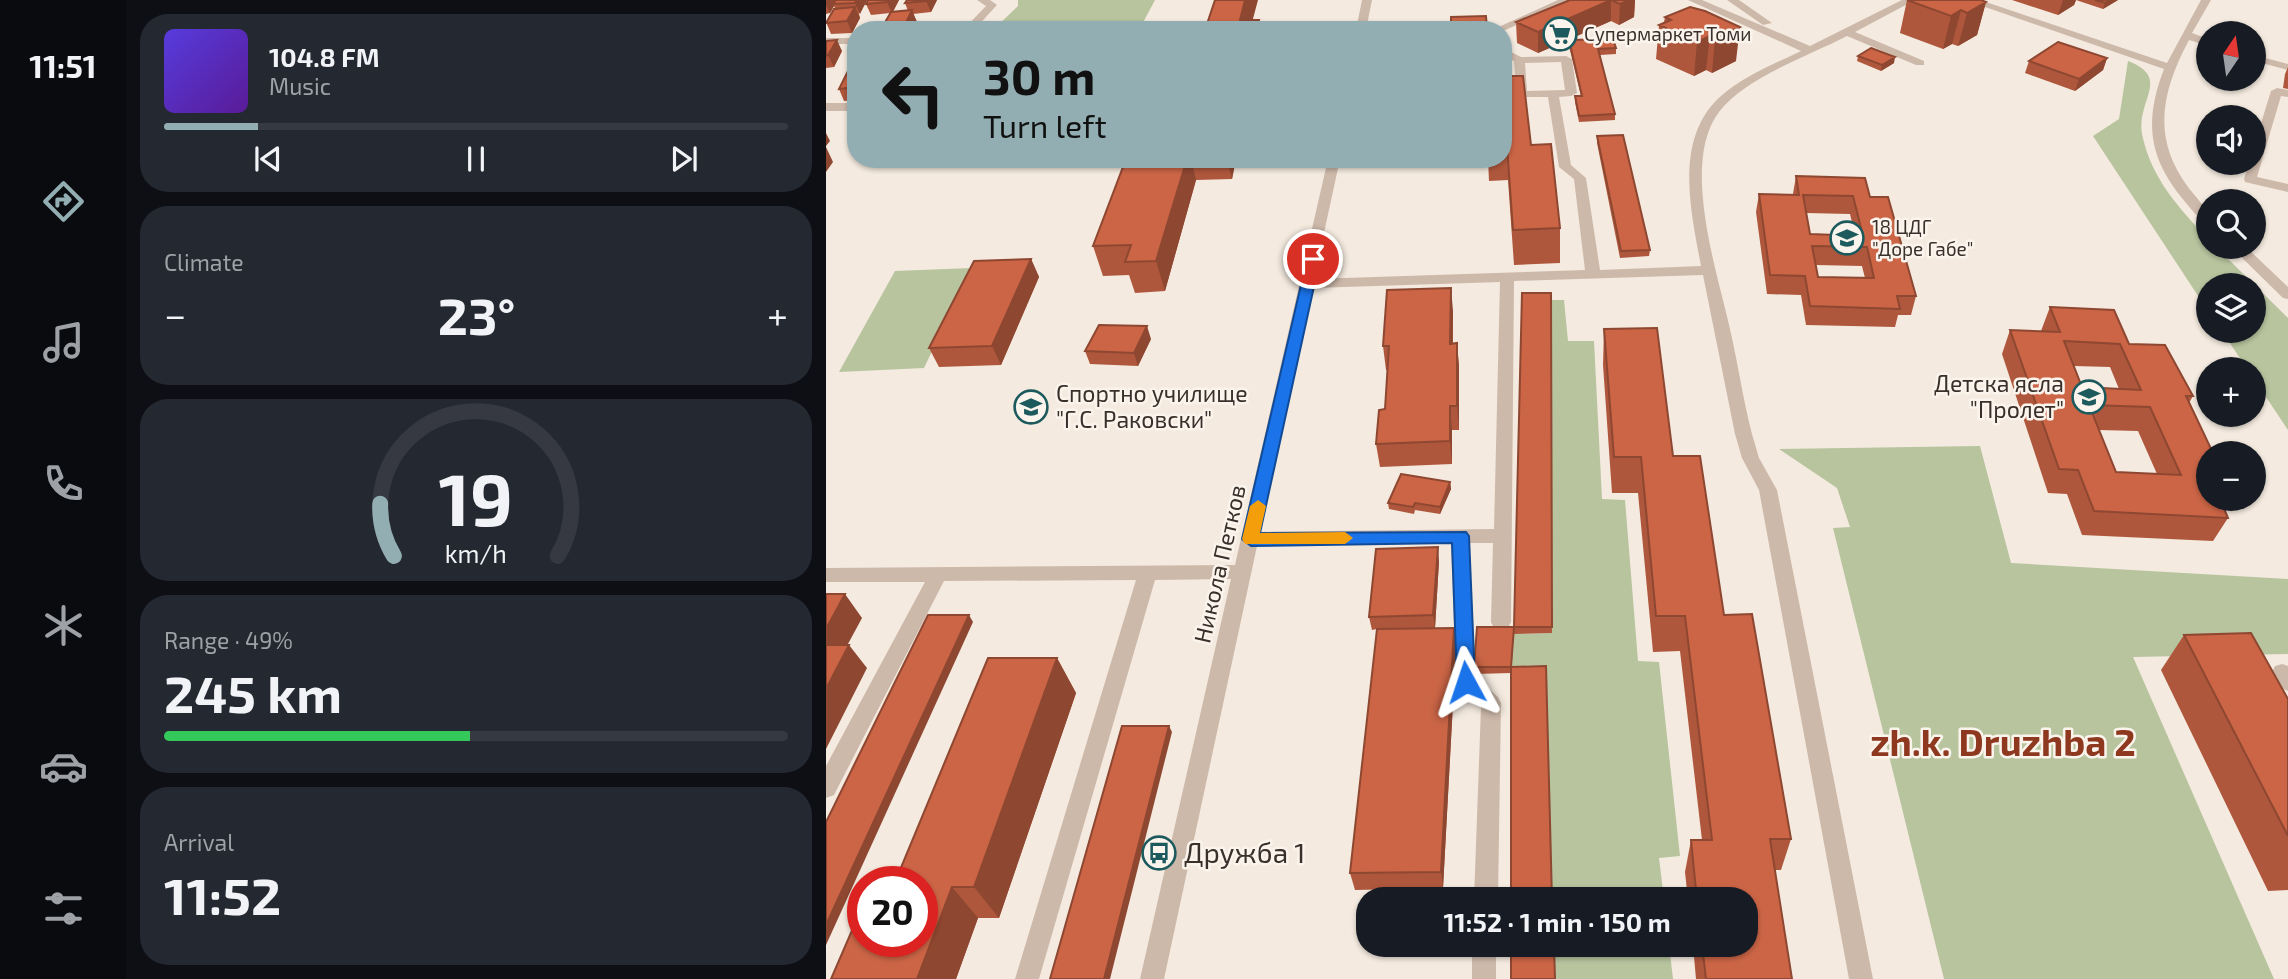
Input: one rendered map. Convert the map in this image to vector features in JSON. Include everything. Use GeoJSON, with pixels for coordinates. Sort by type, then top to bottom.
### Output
{"type":"FeatureCollection","features":[{"type":"Feature","properties":{"kind":"street"},"geometry":{"type":"LineString","coordinates":[[977,21],[992,5],[982,0]]}},
{"type":"Feature","properties":{"kind":"street"},"geometry":{"type":"LineString","coordinates":[[1363,21],[1367,0]]}},
{"type":"Feature","properties":{"kind":"street"},"geometry":{"type":"LineString","coordinates":[[1512,24],[1567,0]]}},
{"type":"Feature","properties":{"kind":"street"},"geometry":{"type":"LineString","coordinates":[[1693,0],[1809,50]]}},
{"type":"Feature","properties":{"kind":"street"},"geometry":{"type":"LineString","coordinates":[[1732,0],[1809,50]]}},
{"type":"Feature","properties":{"kind":"street"},"geometry":{"type":"LineString","coordinates":[[1861,979],[1768,490],[1747,449],[1695,192],[1700,139],[1708,117],[1730,94],[1809,50],[1910,0]]}},
{"type":"Feature","properties":{"kind":"street"},"geometry":{"type":"LineString","coordinates":[[1970,0],[2171,68]]}},
{"type":"Feature","properties":{"kind":"street"},"geometry":{"type":"LineString","coordinates":[[2196,207],[2167,165],[2157,132],[2161,101],[2171,68],[2206,0]]}},
{"type":"Feature","properties":{"kind":"street"},"geometry":{"type":"LineString","coordinates":[[1846,32],[1920,63]]}},
{"type":"Feature","properties":{"kind":"street"},"geometry":{"type":"LineString","coordinates":[[2186,35],[2196,39]]}},
{"type":"Feature","properties":{"kind":"street"},"geometry":{"type":"LineString","coordinates":[[826,41],[847,41]]}},
{"type":"Feature","properties":{"kind":"street"},"geometry":{"type":"LineString","coordinates":[[1512,56],[1519,60],[1566,59],[1571,93],[1521,94],[1519,60]]}},
{"type":"Feature","properties":{"kind":"street"},"geometry":{"type":"LineString","coordinates":[[2266,61],[2288,67]]}},
{"type":"Feature","properties":{"kind":"street"},"geometry":{"type":"LineString","coordinates":[[2288,94],[2277,91],[2250,179],[2288,188]]}},
{"type":"Feature","properties":{"kind":"street"},"geometry":{"type":"LineString","coordinates":[[1553,94],[1565,167],[1580,178],[1594,274]]}},
{"type":"Feature","properties":{"kind":"street"},"geometry":{"type":"LineString","coordinates":[[826,107],[847,107]]}},
{"type":"Feature","properties":{"kind":"street","name":"Никола Петков"},"geometry":{"type":"LineString","coordinates":[[1152,979],[1332,168]]}},
{"type":"Feature","properties":{"kind":"street"},"geometry":{"type":"LineString","coordinates":[[2250,259],[2288,295]]}},
{"type":"Feature","properties":{"kind":"street"},"geometry":{"type":"LineString","coordinates":[[1308,284],[1711,270]]}},
{"type":"Feature","properties":{"kind":"street"},"geometry":{"type":"LineString","coordinates":[[1501,622],[1507,277]]}},
{"type":"Feature","properties":{"kind":"street"},"geometry":{"type":"LineString","coordinates":[[1460,536],[1466,682],[1491,703],[1486,887]]}},
{"type":"Feature","properties":{"kind":"street"},"geometry":{"type":"LineString","coordinates":[[1251,539],[1502,536]]}},
{"type":"Feature","properties":{"kind":"street"},"geometry":{"type":"LineString","coordinates":[[1027,979],[1147,572]]}},
{"type":"Feature","properties":{"kind":"street"},"geometry":{"type":"LineString","coordinates":[[826,575],[1244,572]]}},
{"type":"Feature","properties":{"kind":"street"},"geometry":{"type":"LineString","coordinates":[[826,788],[938,574]]}},
{"type":"Feature","properties":{"kind":"street"},"geometry":{"type":"LineString","coordinates":[[1483,979],[1484,957]]}},
{"type":"Feature","properties":{"kind":"green space"},"geometry":{"type":"Polygon","coordinates":[[[1018,0],[1155,0],[1144,21],[1002,21],[1018,6],[1018,0]]]}},
{"type":"Feature","properties":{"kind":"green space"},"geometry":{"type":"Polygon","coordinates":[[[2128,61],[2148,75],[2149,91],[2141,122],[2146,150],[2167,191],[2196,226],[2196,259],[2228,259],[2242,273],[2196,273],[2196,293],[2093,136],[2119,119],[2128,61]]]}},
{"type":"Feature","properties":{"kind":"green space"},"geometry":{"type":"Polygon","coordinates":[[[972,268],[924,368],[839,372],[895,271],[972,268]]]}},
{"type":"Feature","properties":{"kind":"green space"},"geometry":{"type":"Polygon","coordinates":[[[2266,296],[2288,318],[2288,430],[2266,397],[2266,357],[2239,357],[2230,343],[2266,343],[2266,296]]]}},
{"type":"Feature","properties":{"kind":"green space"},"geometry":{"type":"Polygon","coordinates":[[[1551,300],[1564,300],[1568,341],[1594,341],[1602,499],[1625,500],[1638,661],[1659,662],[1680,856],[1659,858],[1663,887],[1550,887],[1511,673],[1514,634],[1552,633],[1551,300]]]}},
{"type":"Feature","properties":{"kind":"green space"},"geometry":{"type":"Polygon","coordinates":[[[1980,446],[2011,563],[2288,579],[2288,654],[2133,657],[2274,979],[1944,979],[1833,528],[1850,527],[1837,488],[1779,449],[1980,446]]]}},
{"type":"Feature","properties":{"kind":"green space"},"geometry":{"type":"Polygon","coordinates":[[[1554,957],[1670,957],[1673,979],[1554,979],[1554,957]]]}},
{"type":"Feature","properties":{"kind":"building"},"geometry":{"type":"Polygon","coordinates":[[[836,0],[856,0],[855,3],[833,4],[836,0]]]}},
{"type":"Feature","properties":{"kind":"building"},"geometry":{"type":"Polygon","coordinates":[[[868,0],[888,0],[866,4],[868,0]]]}},
{"type":"Feature","properties":{"kind":"building"},"geometry":{"type":"Polygon","coordinates":[[[907,0],[927,0],[905,3],[907,0]]]}},
{"type":"Feature","properties":{"kind":"building"},"geometry":{"type":"Polygon","coordinates":[[[1215,0],[1245,0],[1240,20],[1259,20],[1259,21],[1208,21],[1215,0]]]}},
{"type":"Feature","properties":{"kind":"building"},"geometry":{"type":"Polygon","coordinates":[[[1570,0],[1611,0],[1538,32],[1516,22],[1570,0]]]}},
{"type":"Feature","properties":{"kind":"building"},"geometry":{"type":"Polygon","coordinates":[[[1611,0],[1629,0],[1620,4],[1611,0]]]}},
{"type":"Feature","properties":{"kind":"building"},"geometry":{"type":"Polygon","coordinates":[[[1907,0],[1986,2],[1967,13],[1961,10],[1951,16],[1907,0]]]}},
{"type":"Feature","properties":{"kind":"building"},"geometry":{"type":"Polygon","coordinates":[[[855,7],[847,21],[826,23],[834,9],[855,7]]]}},
{"type":"Feature","properties":{"kind":"building"},"geometry":{"type":"Polygon","coordinates":[[[1690,7],[1740,27],[1715,39],[1710,36],[1697,42],[1659,25],[1671,20],[1665,17],[1690,7]]]}},
{"type":"Feature","properties":{"kind":"building"},"geometry":{"type":"Polygon","coordinates":[[[912,10],[907,21],[886,21],[891,12],[912,10]]]}},
{"type":"Feature","properties":{"kind":"building"},"geometry":{"type":"Polygon","coordinates":[[[1486,16],[1486,21],[1451,21],[1451,17],[1486,16]]]}},
{"type":"Feature","properties":{"kind":"building"},"geometry":{"type":"Polygon","coordinates":[[[1613,39],[1616,48],[1598,49],[1615,114],[1579,116],[1575,96],[1582,96],[1569,40],[1613,39]]]}},
{"type":"Feature","properties":{"kind":"building"},"geometry":{"type":"Polygon","coordinates":[[[837,40],[828,55],[826,56],[826,41],[837,40]]]}},
{"type":"Feature","properties":{"kind":"building"},"geometry":{"type":"Polygon","coordinates":[[[2058,42],[2107,58],[2079,79],[2029,61],[2058,42]]]}},
{"type":"Feature","properties":{"kind":"building"},"geometry":{"type":"Polygon","coordinates":[[[1871,48],[1895,57],[1882,65],[1858,56],[1871,48]]]}},
{"type":"Feature","properties":{"kind":"building"},"geometry":{"type":"Polygon","coordinates":[[[847,73],[847,88],[839,89],[847,73]]]}},
{"type":"Feature","properties":{"kind":"building"},"geometry":{"type":"Polygon","coordinates":[[[1512,76],[1523,76],[1531,145],[1551,144],[1560,228],[1513,230],[1509,168],[1512,168],[1512,76]]]}},
{"type":"Feature","properties":{"kind":"building"},"geometry":{"type":"Polygon","coordinates":[[[1623,135],[1650,250],[1621,251],[1597,136],[1623,135]]]}},
{"type":"Feature","properties":{"kind":"building"},"geometry":{"type":"Polygon","coordinates":[[[1123,168],[1184,168],[1156,261],[1125,262],[1131,245],[1093,246],[1123,168]]]}},
{"type":"Feature","properties":{"kind":"building"},"geometry":{"type":"Polygon","coordinates":[[[1796,176],[1865,178],[1870,197],[1888,197],[1916,296],[1897,296],[1900,309],[1810,306],[1805,276],[1770,275],[1759,194],[1799,195],[1796,176]],[[1803,195],[1810,234],[1863,236],[1853,196],[1803,195]],[[1812,246],[1818,277],[1874,278],[1867,247],[1812,246]]]}},
{"type":"Feature","properties":{"kind":"building"},"geometry":{"type":"Polygon","coordinates":[[[1031,259],[992,346],[929,348],[974,261],[1031,259]]]}},
{"type":"Feature","properties":{"kind":"building"},"geometry":{"type":"Polygon","coordinates":[[[1451,288],[1450,344],[1457,343],[1457,406],[1450,406],[1450,441],[1376,444],[1379,410],[1385,409],[1389,346],[1383,346],[1387,290],[1451,288]]]}},
{"type":"Feature","properties":{"kind":"building"},"geometry":{"type":"Polygon","coordinates":[[[1522,293],[1551,293],[1552,627],[1514,627],[1522,293]]]}},
{"type":"Feature","properties":{"kind":"building"},"geometry":{"type":"Polygon","coordinates":[[[2050,307],[2114,310],[2129,344],[2165,345],[2193,396],[2186,396],[2196,417],[2196,427],[2201,427],[2207,441],[2196,441],[2196,511],[2225,511],[2228,518],[2094,511],[2078,470],[2059,469],[2010,330],[2060,332],[2050,307]],[[2064,341],[2082,387],[2141,390],[2120,344],[2064,341]],[[2089,405],[2116,472],[2181,475],[2150,407],[2089,405]]]}},
{"type":"Feature","properties":{"kind":"building"},"geometry":{"type":"Polygon","coordinates":[[[1099,325],[1147,326],[1134,353],[1085,351],[1099,325]]]}},
{"type":"Feature","properties":{"kind":"building"},"geometry":{"type":"Polygon","coordinates":[[[1657,328],[1673,456],[1700,456],[1724,615],[1752,614],[1791,839],[1770,839],[1792,979],[1706,979],[1703,957],[1758,957],[1758,887],[1696,887],[1691,840],[1712,840],[1685,616],[1656,616],[1641,457],[1614,457],[1604,329],[1657,328]]]}},
{"type":"Feature","properties":{"kind":"building"},"geometry":{"type":"Polygon","coordinates":[[[1401,474],[1450,482],[1440,507],[1388,503],[1401,474]]]}},
{"type":"Feature","properties":{"kind":"building"},"geometry":{"type":"Polygon","coordinates":[[[1438,547],[1433,615],[1369,617],[1376,549],[1438,547]]]}},
{"type":"Feature","properties":{"kind":"building"},"geometry":{"type":"Polygon","coordinates":[[[826,594],[845,594],[826,629],[826,594]]]}},
{"type":"Feature","properties":{"kind":"building"},"geometry":{"type":"Polygon","coordinates":[[[928,615],[969,615],[853,866],[847,866],[847,879],[826,925],[826,822],[928,615]]]}},
{"type":"Feature","properties":{"kind":"building"},"geometry":{"type":"Polygon","coordinates":[[[1477,627],[1514,627],[1511,667],[1474,667],[1477,627]]]}},
{"type":"Feature","properties":{"kind":"building"},"geometry":{"type":"Polygon","coordinates":[[[1454,628],[1441,872],[1350,873],[1377,629],[1454,628]]]}},
{"type":"Feature","properties":{"kind":"building"},"geometry":{"type":"Polygon","coordinates":[[[2251,633],[2288,699],[2288,836],[2184,635],[2251,633]]]}},
{"type":"Feature","properties":{"kind":"building"},"geometry":{"type":"Polygon","coordinates":[[[826,645],[849,645],[826,689],[826,645]]]}},
{"type":"Feature","properties":{"kind":"building"},"geometry":{"type":"Polygon","coordinates":[[[988,658],[1057,658],[974,887],[952,887],[938,924],[938,866],[902,866],[988,658]]]}},
{"type":"Feature","properties":{"kind":"building"},"geometry":{"type":"Polygon","coordinates":[[[1546,666],[1552,887],[1511,887],[1511,667],[1546,666]]]}},
{"type":"Feature","properties":{"kind":"building"},"geometry":{"type":"Polygon","coordinates":[[[1122,726],[1169,726],[1104,979],[1050,979],[1122,726]]]}},
{"type":"Feature","properties":{"kind":"building"},"geometry":{"type":"Polygon","coordinates":[[[847,942],[847,957],[925,957],[917,979],[831,979],[847,942]]]}},
{"type":"Feature","properties":{"kind":"building"},"geometry":{"type":"Polygon","coordinates":[[[1511,957],[1554,957],[1555,979],[1511,979],[1511,957]]]}},
{"type":"Feature","properties":{"kind":"slow traffic"},"geometry":{"type":"LineString","coordinates":[[1258,506],[1251,539],[1345,538]]}},
{"type":"Feature","properties":{"kind":"place","name":"Супермаркет Томи"},"geometry":{"type":"Point","coordinates":[1560,34]}},
{"type":"Feature","properties":{"kind":"place","name":"18 ЦДГ \"Доре Габе\""},"geometry":{"type":"Point","coordinates":[1847,238]}},
{"type":"Feature","properties":{"kind":"place","name":"Детска ясла \"Пролет\""},"geometry":{"type":"Point","coordinates":[2089,397]}},
{"type":"Feature","properties":{"kind":"place","name":"Спортно училище \"Г.С. Раковски\""},"geometry":{"type":"Point","coordinates":[1031,407]}},
{"type":"Feature","properties":{"kind":"place","name":"Дружба 1"},"geometry":{"type":"Point","coordinates":[1159,853]}},
{"type":"Feature","properties":{"kind":"district","name":"zh.k. Druzhba 2"},"geometry":{"type":"Point","coordinates":[2003,743]}},
{"type":"Feature","properties":{"kind":"route"},"geometry":{"type":"LineString","coordinates":[[1313,259],[1251,539],[1460,536],[1466,682]]}}]}
